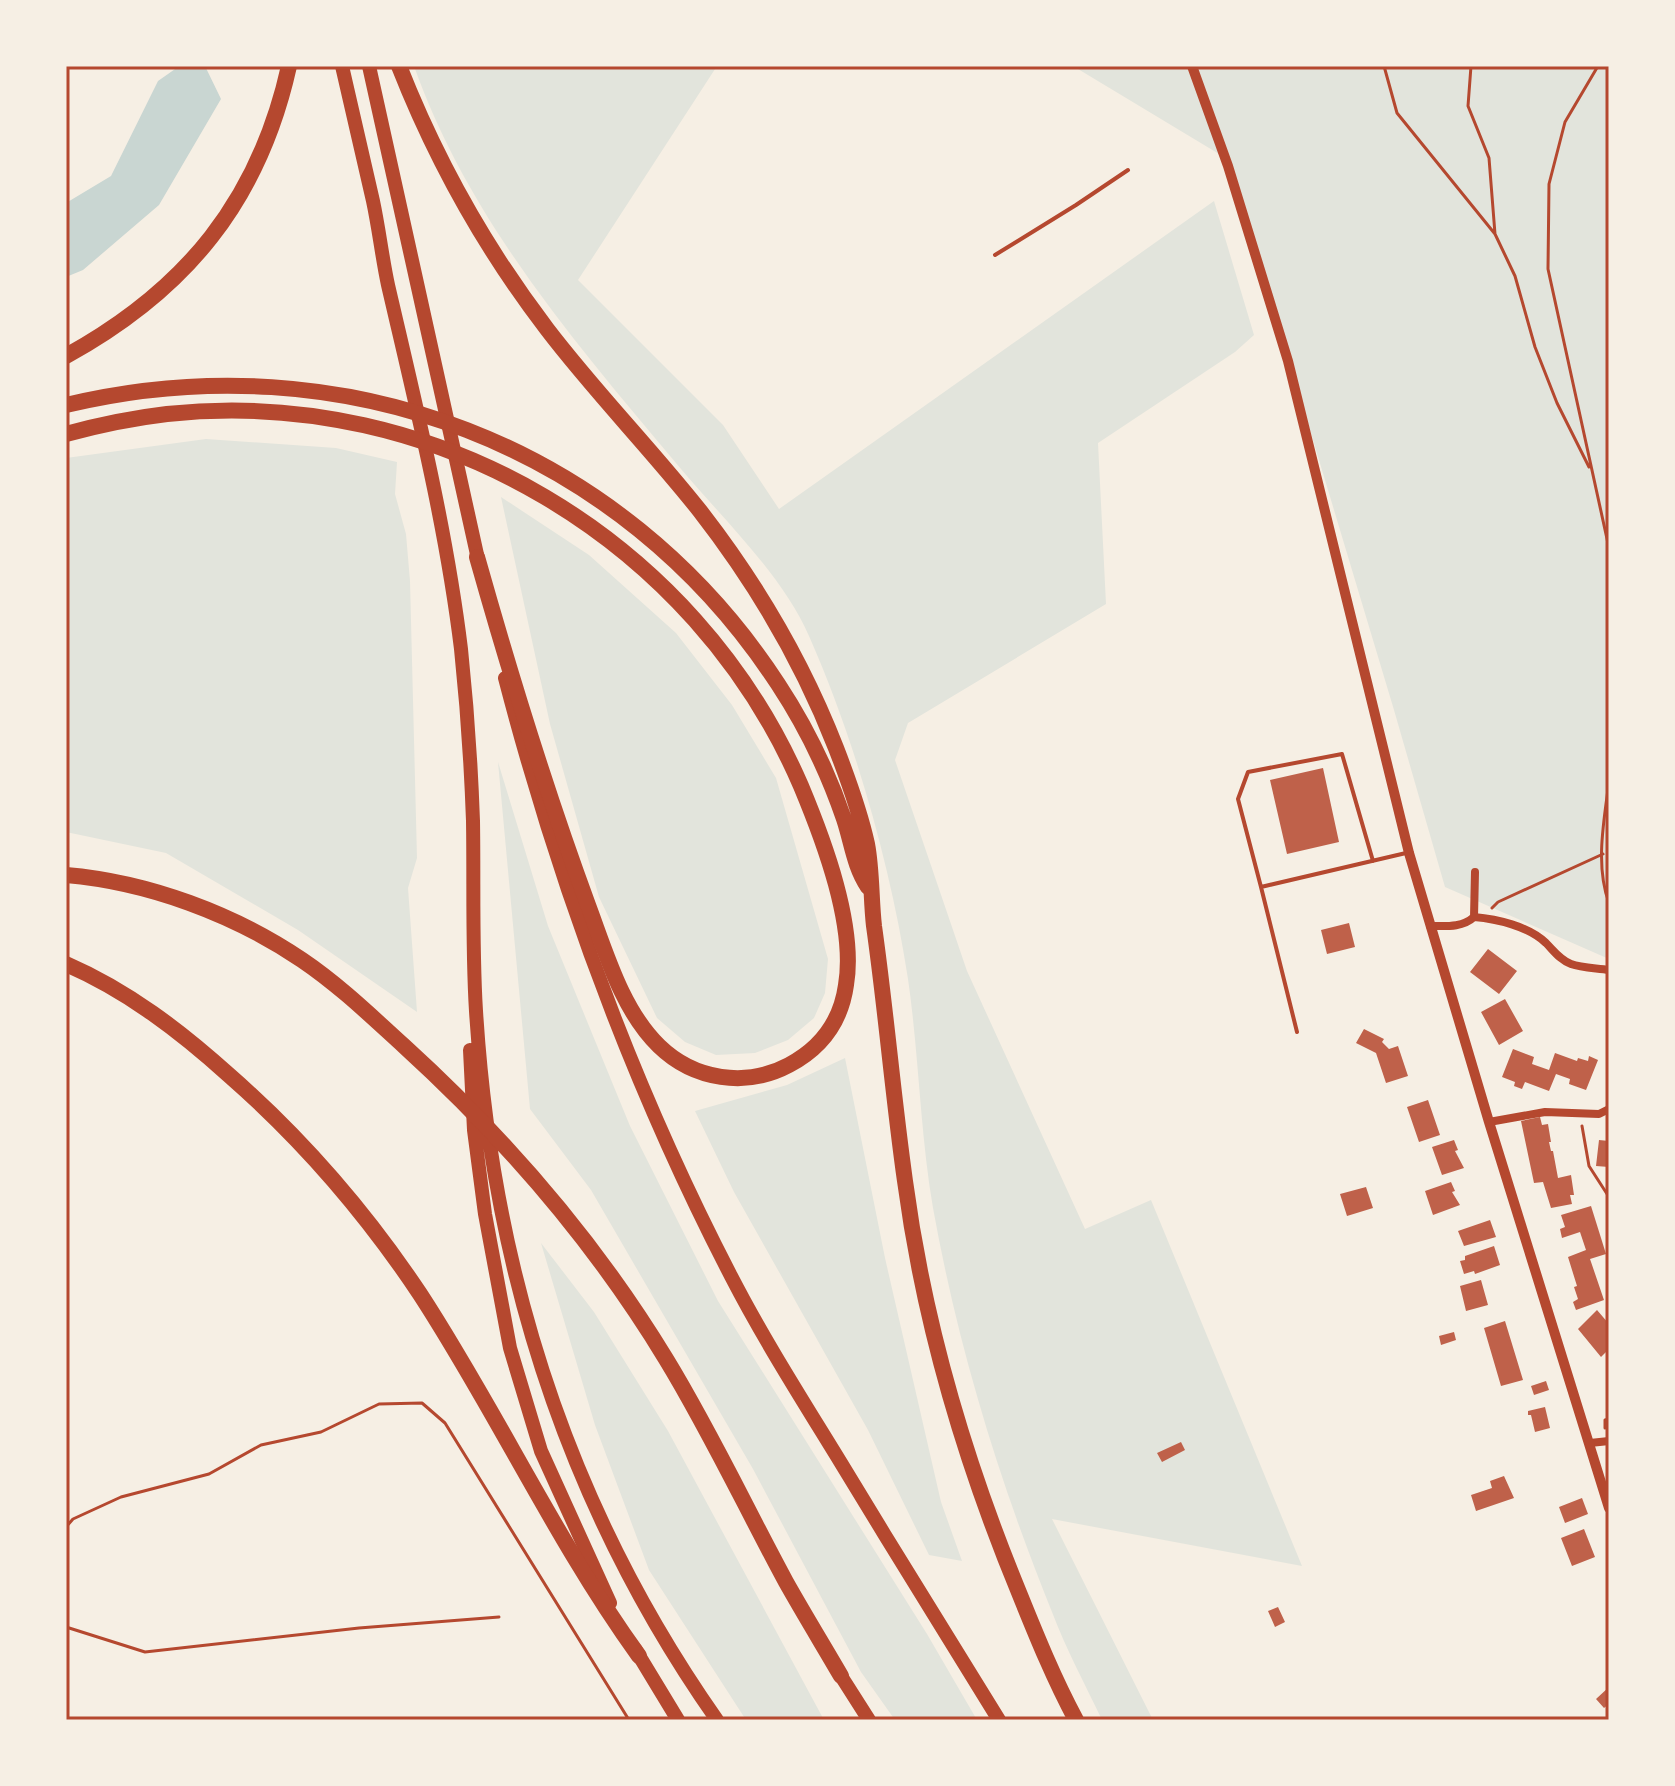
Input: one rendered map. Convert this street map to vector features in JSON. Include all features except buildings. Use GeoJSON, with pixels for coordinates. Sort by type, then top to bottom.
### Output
{"type":"FeatureCollection","features":[{"type":"Feature","properties":{"kind":"highway"},"geometry":{"type":"LineString","coordinates":[[66,356],[139,310],[207,245],[239,200],[256,168],[268,141],[289,66]]}},
{"type":"Feature","properties":{"kind":"highway"},"geometry":{"type":"LineString","coordinates":[[342,66],[440,510],[453,585],[468,722],[476,1005],[488,1132],[512,1267],[531,1339],[563,1433],[610,1540],[658,1630],[717,1720]]}},
{"type":"Feature","properties":{"kind":"highway"},"geometry":{"type":"LineString","coordinates":[[369,66],[500,660],[553,849],[615,1021],[671,1153],[725,1265],[773,1353],[999,1720]]}},
{"type":"Feature","properties":{"kind":"highway"},"geometry":{"type":"LineString","coordinates":[[399,66],[446,171],[499,262],[550,334],[714,530],[774,621],[818,704],[851,789],[868,847],[869,888],[887,1015],[905,1183],[943,1370],[992,1529],[1057,1685],[1076,1720]]}},
{"type":"Feature","properties":{"kind":"highway"},"geometry":{"type":"LineString","coordinates":[[66,405],[110,395],[183,386],[255,385],[306,389],[365,398],[441,420],[490,439],[553,471],[611,509],[668,554],[746,639],[780,688],[815,750],[844,820],[857,870],[869,888]]}},
{"type":"Feature","properties":{"kind":"highway"},"geometry":{"type":"LineString","coordinates":[[66,434],[132,419],[213,411],[302,415],[351,423],[437,446],[508,476],[565,508],[642,567],[702,628],[755,698],[794,771],[825,847],[845,934],[847,979],[841,1007],[826,1036],[792,1064],[747,1079],[714,1076],[692,1069],[674,1058],[643,1027],[612,968],[581,886],[519,699],[477,557]]}},
{"type":"Feature","properties":{"kind":"highway"},"geometry":{"type":"LineString","coordinates":[[66,875],[107,881],[174,899],[266,938],[303,960],[413,1054],[501,1141],[548,1194],[609,1273],[667,1361],[788,1586],[869,1720]]}},
{"type":"Feature","properties":{"kind":"highway"},"geometry":{"type":"LineString","coordinates":[[474,922],[470,1063],[474,1130],[485,1214],[510,1348],[536,1437],[561,1500],[639,1656]]}},
{"type":"Feature","properties":{"kind":"highway"},"geometry":{"type":"LineString","coordinates":[[66,964],[128,996],[201,1050],[274,1116],[353,1203],[433,1315],[562,1539],[678,1720]]}},
{"type":"Feature","properties":{"kind":"street"},"geometry":{"type":"LineString","coordinates":[[1192,66],[1237,193],[1288,361],[1409,853],[1430,926],[1609,1508]]}},
{"type":"Feature","properties":{"kind":"street"},"geometry":{"type":"LineString","coordinates":[[1474,917],[1475,872]]}},
{"type":"Feature","properties":{"kind":"street"},"geometry":{"type":"LineString","coordinates":[[1430,926],[1467,923],[1474,917],[1494,919],[1544,941],[1570,964],[1609,970]]}},
{"type":"Feature","properties":{"kind":"street"},"geometry":{"type":"LineString","coordinates":[[1489,1122],[1545,1112],[1599,1114],[1609,1109]]}},
{"type":"Feature","properties":{"kind":"street"},"geometry":{"type":"LineString","coordinates":[[1590,1443],[1609,1441]]}},
{"type":"Feature","properties":{"kind":"lane"},"geometry":{"type":"LineString","coordinates":[[995,255],[1128,170]]}},
{"type":"Feature","properties":{"kind":"lane"},"geometry":{"type":"LineString","coordinates":[[1297,1032],[1238,799],[1248,772],[1342,754],[1373,861]]}},
{"type":"Feature","properties":{"kind":"lane"},"geometry":{"type":"LineString","coordinates":[[1261,887],[1409,853]]}},
{"type":"Feature","properties":{"kind":"path"},"geometry":{"type":"LineString","coordinates":[[1384,66],[1397,113],[1495,234],[1515,276],[1540,361],[1557,403],[1593,474]]}},
{"type":"Feature","properties":{"kind":"path"},"geometry":{"type":"LineString","coordinates":[[1471,66],[1468,106],[1489,158],[1495,234]]}},
{"type":"Feature","properties":{"kind":"path"},"geometry":{"type":"LineString","coordinates":[[1598,66],[1565,122],[1549,184],[1548,269],[1609,548]]}},
{"type":"Feature","properties":{"kind":"path"},"geometry":{"type":"LineString","coordinates":[[1609,782],[1603,854],[1603,887],[1609,903]]}},
{"type":"Feature","properties":{"kind":"path"},"geometry":{"type":"LineString","coordinates":[[1485,918],[1498,902],[1603,854]]}},
{"type":"Feature","properties":{"kind":"path"},"geometry":{"type":"LineString","coordinates":[[1580,1114],[1589,1166],[1609,1197]]}},
{"type":"Feature","properties":{"kind":"path"},"geometry":{"type":"LineString","coordinates":[[66,1527],[73,1519],[121,1497],[209,1474],[261,1445],[321,1432],[379,1404],[422,1403],[445,1423],[629,1720]]}},
{"type":"Feature","properties":{"kind":"path"},"geometry":{"type":"LineString","coordinates":[[66,1627],[145,1652],[359,1628],[499,1617]]}},
{"type":"Feature","properties":{"kind":"shaded area"},"geometry":{"type":"Polygon","coordinates":[[[205,66],[221,99],[159,205],[83,270],[66,277],[66,203],[111,176],[158,81],[178,67],[205,66]]]}},
{"type":"Feature","properties":{"kind":"shaded area"},"geometry":{"type":"Polygon","coordinates":[[[414,66],[717,66],[578,280],[723,425],[779,509],[1214,201],[1254,335],[1235,352],[1098,443],[1106,604],[908,723],[895,760],[967,971],[1085,1229],[1151,1200],[1302,1566],[1052,1519],[1153,1720],[1102,1720],[1057,1626],[982,1413],[955,1311],[933,1208],[908,979],[892,893],[856,761],[809,636],[768,570],[603,376],[529,279],[464,177],[437,123],[414,66]]]}},
{"type":"Feature","properties":{"kind":"shaded area"},"geometry":{"type":"Polygon","coordinates":[[[1073,66],[1609,66],[1609,959],[1445,887],[1229,160],[1073,66]]]}},
{"type":"Feature","properties":{"kind":"shaded area"},"geometry":{"type":"Polygon","coordinates":[[[206,439],[336,448],[397,462],[395,494],[406,534],[410,581],[417,858],[408,888],[417,1012],[298,930],[166,853],[66,832],[66,458],[206,439]]]}},
{"type":"Feature","properties":{"kind":"shaded area"},"geometry":{"type":"Polygon","coordinates":[[[501,497],[589,555],[676,633],[732,705],[776,778],[828,959],[825,993],[814,1018],[788,1040],[755,1053],[716,1055],[685,1042],[657,1018],[599,897],[550,724],[501,497]]]}},
{"type":"Feature","properties":{"kind":"shaded area"},"geometry":{"type":"Polygon","coordinates":[[[498,762],[548,926],[630,1126],[718,1301],[927,1634],[977,1720],[895,1720],[861,1672],[753,1469],[591,1190],[530,1109],[498,762]]]}},
{"type":"Feature","properties":{"kind":"shaded area"},"geometry":{"type":"Polygon","coordinates":[[[845,1058],[885,1258],[941,1502],[962,1561],[929,1555],[868,1430],[734,1192],[695,1111],[787,1085],[845,1058]]]}},
{"type":"Feature","properties":{"kind":"shaded area"},"geometry":{"type":"Polygon","coordinates":[[[541,1243],[594,1312],[668,1431],[824,1720],[746,1720],[649,1570],[595,1425],[541,1243]]]}}]}
